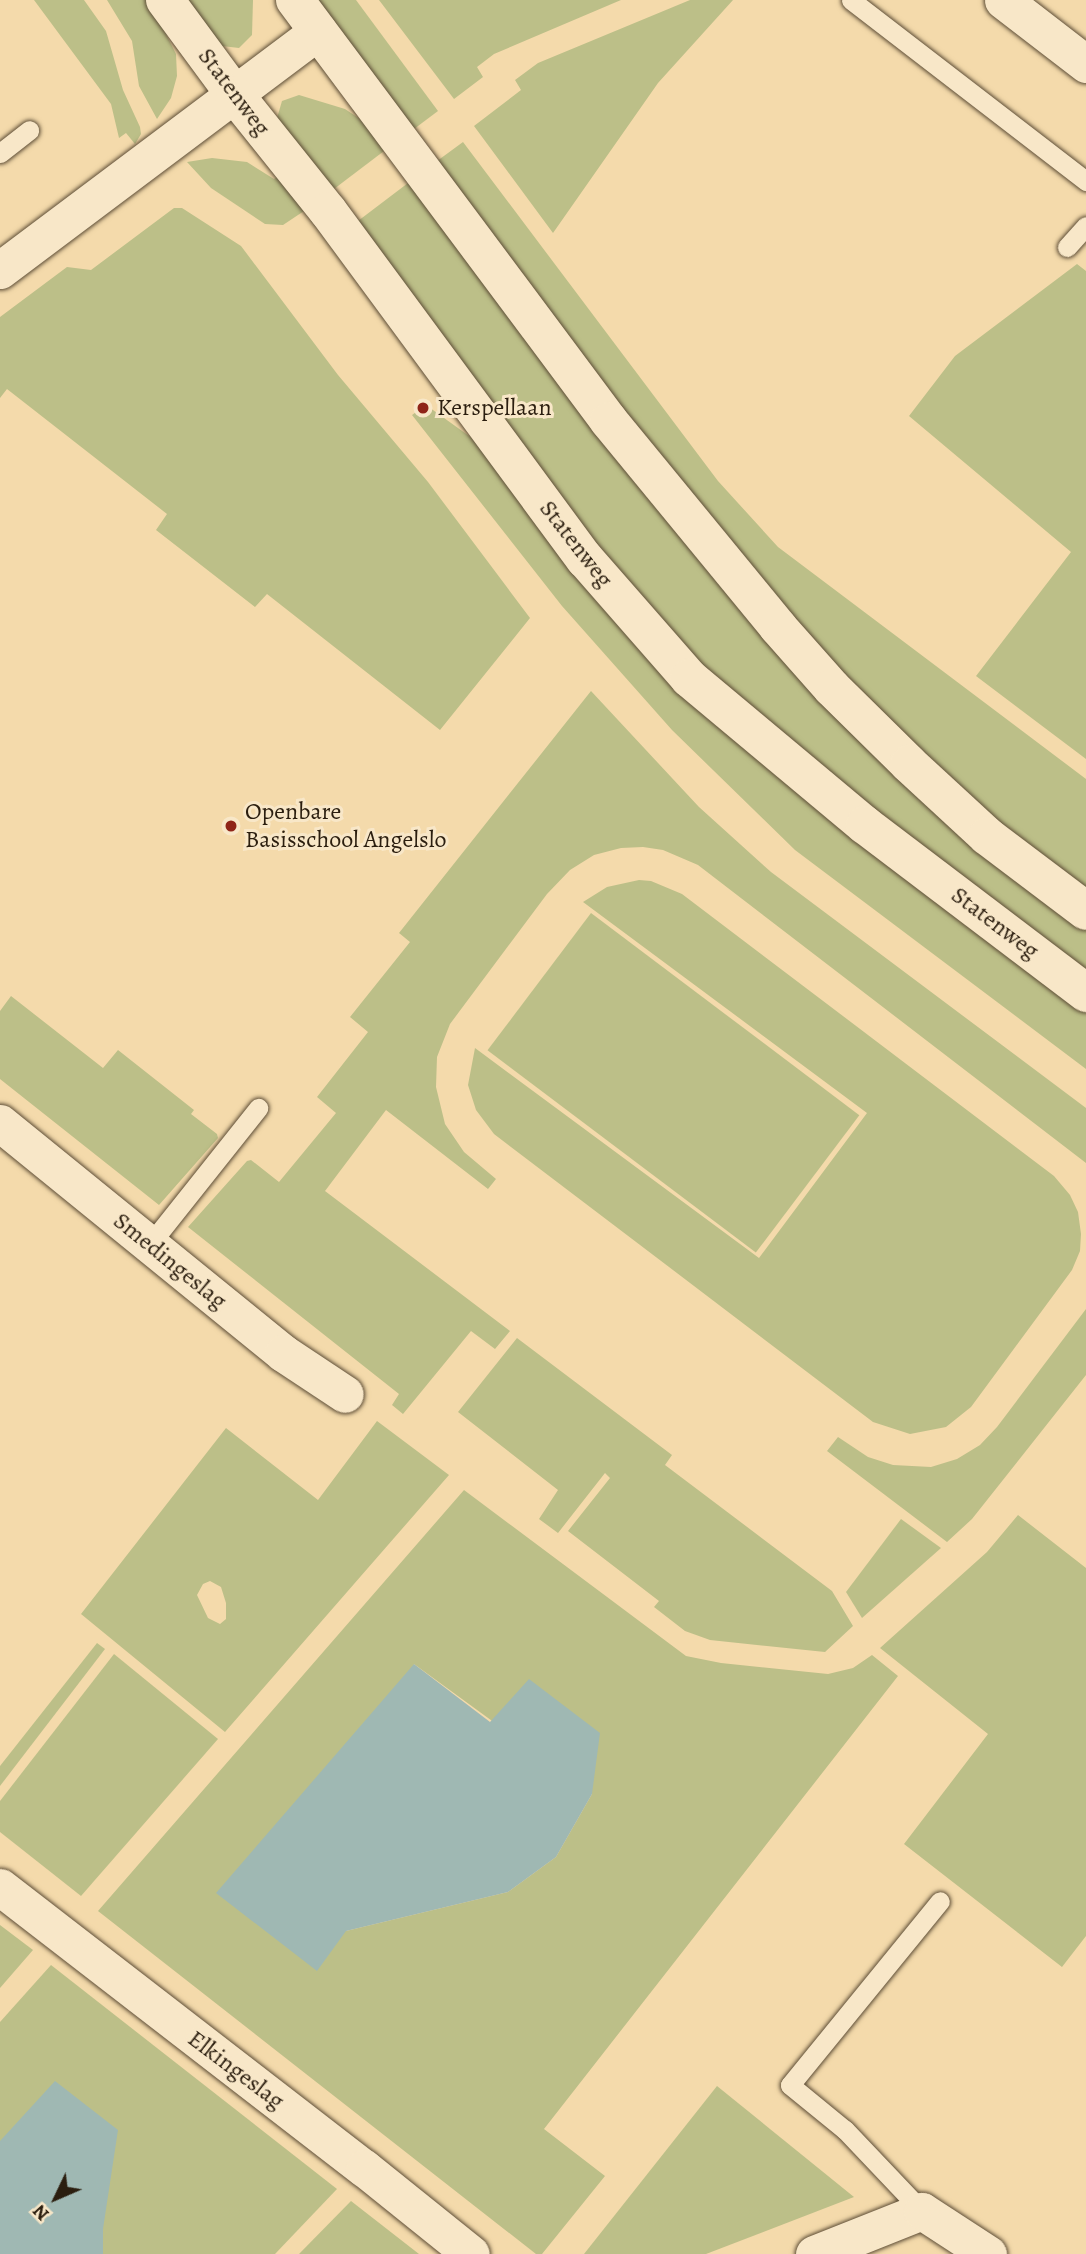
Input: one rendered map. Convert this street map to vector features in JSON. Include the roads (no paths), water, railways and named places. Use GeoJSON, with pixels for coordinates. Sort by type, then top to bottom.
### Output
{"type":"FeatureCollection","features":[{"type":"Feature","properties":{"kind":"street","name":"Statenweg"},"geometry":{"type":"LineString","coordinates":[[165,0],[235,95],[328,211],[584,559],[689,678],[854,817],[1086,993]]}},
{"type":"Feature","properties":{"kind":"street"},"geometry":{"type":"LineString","coordinates":[[295,0],[608,421],[778,628],[832,688],[987,836],[1086,911]]}},
{"type":"Feature","properties":{"kind":"street"},"geometry":{"type":"LineString","coordinates":[[1003,0],[1086,64]]}},
{"type":"Feature","properties":{"kind":"street"},"geometry":{"type":"LineString","coordinates":[[0,270],[318,31]]}},
{"type":"Feature","properties":{"kind":"street","name":"Smedingeslag"},"geometry":{"type":"LineString","coordinates":[[0,1123],[283,1353],[345,1394]]}},
{"type":"Feature","properties":{"kind":"street","name":"Elkingeslag"},"geometry":{"type":"LineString","coordinates":[[0,1887],[471,2254]]}},
{"type":"Feature","properties":{"kind":"street"},"geometry":{"type":"LineString","coordinates":[[814,2254],[922,2211],[988,2254]]}},
{"type":"Feature","properties":{"kind":"lane"},"geometry":{"type":"LineString","coordinates":[[851,0],[1086,181]]}},
{"type":"Feature","properties":{"kind":"lane"},"geometry":{"type":"LineString","coordinates":[[0,153],[29,130]]}},
{"type":"Feature","properties":{"kind":"lane"},"geometry":{"type":"LineString","coordinates":[[1067,247],[1086,226]]}},
{"type":"Feature","properties":{"kind":"lane"},"geometry":{"type":"LineString","coordinates":[[150,1244],[258,1108]]}},
{"type":"Feature","properties":{"kind":"lane"},"geometry":{"type":"LineString","coordinates":[[922,2211],[845,2130],[790,2085],[940,1901]]}},
{"type":"Feature","properties":{"kind":"water"},"geometry":{"type":"Polygon","coordinates":[[[414,1664],[490,1722],[529,1679],[600,1733],[592,1794],[556,1857],[508,1892],[346,1931],[317,1971],[216,1893],[414,1664]]]}},
{"type":"Feature","properties":{"kind":"water"},"geometry":{"type":"Polygon","coordinates":[[[55,2081],[118,2130],[103,2229],[103,2254],[0,2254],[0,2141],[55,2081]]]}},
{"type":"Feature","properties":{"kind":"place","name":"Kerspellaan"},"geometry":{"type":"Point","coordinates":[423,408]}},
{"type":"Feature","properties":{"kind":"place","name":"Openbare Basisschool Angelslo"},"geometry":{"type":"Point","coordinates":[231,826]}}]}
